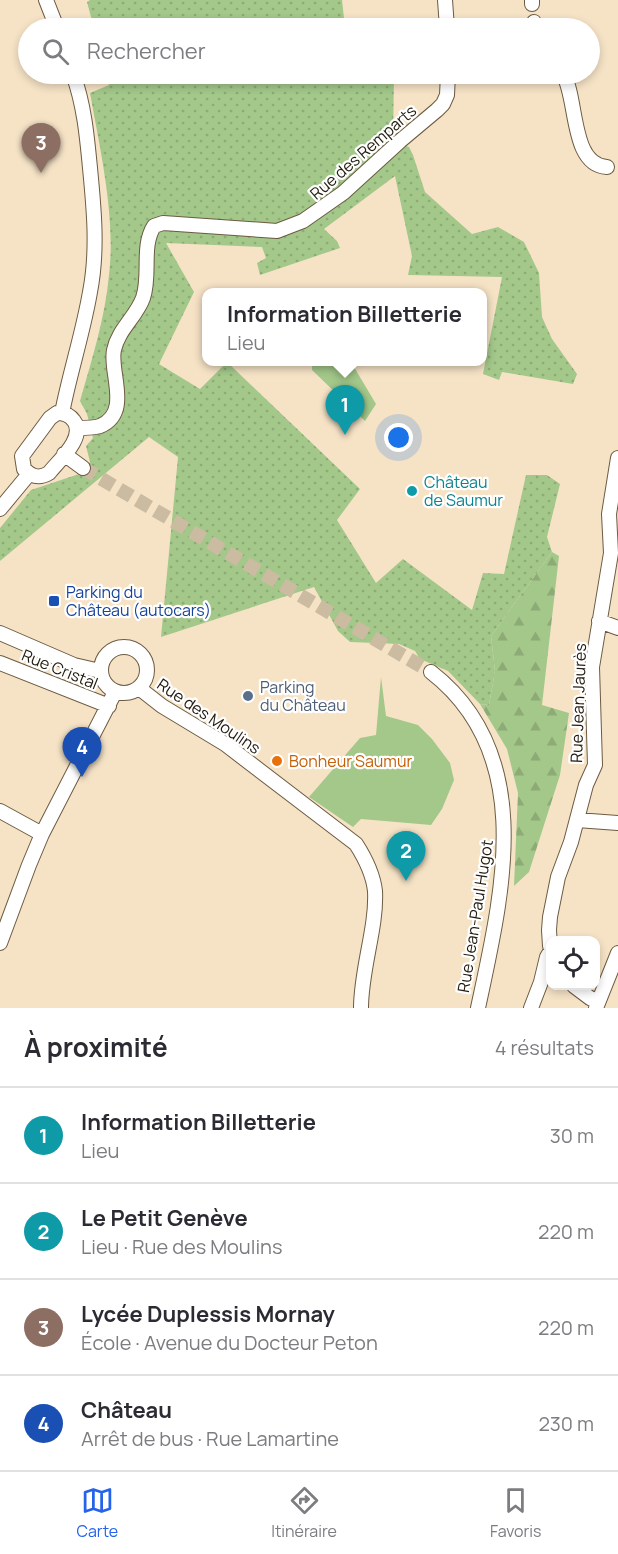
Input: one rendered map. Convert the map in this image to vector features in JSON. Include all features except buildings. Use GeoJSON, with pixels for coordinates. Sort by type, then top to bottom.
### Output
{"type":"FeatureCollection","features":[{"type":"Feature","properties":{"kind":"street"},"geometry":{"type":"LineString","coordinates":[[46,0],[53,18]]}},
{"type":"Feature","properties":{"kind":"street"},"geometry":{"type":"LineString","coordinates":[[445,0],[446,18]]}},
{"type":"Feature","properties":{"kind":"street"},"geometry":{"type":"LineString","coordinates":[[62,413],[84,329],[94,256],[94,211],[86,127],[76,84]]}},
{"type":"Feature","properties":{"kind":"street","name":"Rue des Remparts"},"geometry":{"type":"LineString","coordinates":[[77,428],[100,426],[116,409],[118,392],[113,353],[117,339],[143,297],[148,273],[148,240],[154,226],[163,223],[277,231],[303,221],[343,194],[437,110],[447,95],[447,84]]}},
{"type":"Feature","properties":{"kind":"street"},"geometry":{"type":"LineString","coordinates":[[566,84],[583,150],[591,160],[604,168],[607,167]]}},
{"type":"Feature","properties":{"kind":"street"},"geometry":{"type":"LineString","coordinates":[[57,413],[62,413],[72,418],[77,428],[76,437],[49,473],[39,477],[29,474],[22,462],[24,452],[50,418],[57,413]]}},
{"type":"Feature","properties":{"kind":"street"},"geometry":{"type":"LineString","coordinates":[[64,454],[83,468]]}},
{"type":"Feature","properties":{"kind":"street","name":"Rue Jean Jaurès"},"geometry":{"type":"LineString","coordinates":[[550,936],[549,923],[558,877],[586,786],[595,765],[592,667],[599,621],[615,553],[609,514],[618,458]]}},
{"type":"Feature","properties":{"kind":"street"},"geometry":{"type":"LineString","coordinates":[[0,509],[29,474]]}},
{"type":"Feature","properties":{"kind":"street"},"geometry":{"type":"LineString","coordinates":[[599,621],[618,628]]}},
{"type":"Feature","properties":{"kind":"street"},"geometry":{"type":"LineString","coordinates":[[0,633],[74,665],[100,671]]}},
{"type":"Feature","properties":{"kind":"street"},"geometry":{"type":"LineString","coordinates":[[120,647],[131,648],[144,658],[147,668],[145,679],[139,688],[125,693],[115,692],[103,681],[100,671],[103,660],[110,651],[120,647]]}},
{"type":"Feature","properties":{"kind":"street","name":"Rue Cristal"},"geometry":{"type":"LineString","coordinates":[[0,663],[109,706]]}},
{"type":"Feature","properties":{"kind":"street","name":"Rue Jean-Paul Hugot"},"geometry":{"type":"LineString","coordinates":[[430,672],[450,689],[472,717],[490,750],[502,793],[504,833],[502,869],[478,1008]]}},
{"type":"Feature","properties":{"kind":"street","name":"Rue des Moulins"},"geometry":{"type":"LineString","coordinates":[[139,688],[225,744],[356,844],[368,865],[375,891],[361,1008]]}},
{"type":"Feature","properties":{"kind":"street"},"geometry":{"type":"LineString","coordinates":[[0,943],[42,834],[115,692]]}},
{"type":"Feature","properties":{"kind":"street"},"geometry":{"type":"LineString","coordinates":[[0,811],[42,834]]}},
{"type":"Feature","properties":{"kind":"street"},"geometry":{"type":"LineString","coordinates":[[577,820],[618,823]]}},
{"type":"Feature","properties":{"kind":"street"},"geometry":{"type":"LineString","coordinates":[[579,990],[597,1005],[618,953]]}},
{"type":"Feature","properties":{"kind":"street"},"geometry":{"type":"LineString","coordinates":[[531,1008],[546,961]]}},
{"type":"Feature","properties":{"kind":"green space"},"geometry":{"type":"Polygon","coordinates":[[[90,0],[342,0],[344,18],[91,18],[87,2],[90,0]]]}},
{"type":"Feature","properties":{"kind":"green space"},"geometry":{"type":"Polygon","coordinates":[[[394,84],[393,141],[409,147],[425,192],[472,234],[498,227],[524,242],[539,273],[542,317],[552,339],[577,374],[573,384],[502,372],[499,380],[483,374],[485,366],[487,366],[487,354],[502,277],[408,275],[412,256],[395,176],[324,229],[337,241],[340,248],[260,275],[257,263],[266,258],[262,247],[166,243],[194,292],[159,364],[200,389],[223,366],[231,366],[360,489],[337,520],[376,583],[403,559],[472,610],[483,573],[504,574],[526,475],[547,475],[560,484],[547,537],[552,552],[491,636],[495,671],[489,705],[480,704],[448,671],[420,659],[415,651],[399,644],[350,642],[338,631],[314,587],[161,637],[178,457],[149,437],[0,561],[0,528],[31,490],[79,474],[90,462],[86,446],[93,438],[87,414],[80,401],[101,323],[111,253],[106,184],[90,93],[109,85],[394,84]]]}},
{"type":"Feature","properties":{"kind":"green space"},"geometry":{"type":"Polygon","coordinates":[[[312,366],[353,366],[376,404],[365,421],[312,370],[312,366]]]}},
{"type":"Feature","properties":{"kind":"green space"},"geometry":{"type":"Polygon","coordinates":[[[552,552],[559,556],[542,705],[569,713],[560,775],[529,872],[514,886],[518,793],[507,749],[480,704],[489,705],[495,671],[491,636],[552,552]]]}},
{"type":"Feature","properties":{"kind":"green space"},"geometry":{"type":"Polygon","coordinates":[[[381,677],[386,716],[418,725],[450,763],[454,780],[442,809],[431,825],[361,819],[353,827],[309,797],[360,738],[376,735],[381,677]]]}},
{"type":"Feature","properties":{"kind":"tunnel"},"geometry":{"type":"LineString","coordinates":[[83,468],[431,672]]}},
{"type":"Feature","properties":{"kind":"place","name":"Lycée Duplessis Mornay"},"geometry":{"type":"Point","coordinates":[41,173]}},
{"type":"Feature","properties":{"kind":"place","name":"Information Billetterie"},"geometry":{"type":"Point","coordinates":[345,435]}},
{"type":"Feature","properties":{"kind":"place","name":"Château de Saumur"},"geometry":{"type":"Point","coordinates":[412,491]}},
{"type":"Feature","properties":{"kind":"place","name":"Parking du Château (autocars)"},"geometry":{"type":"Point","coordinates":[54,601]}},
{"type":"Feature","properties":{"kind":"place","name":"Parking du Château"},"geometry":{"type":"Point","coordinates":[248,696]}},
{"type":"Feature","properties":{"kind":"place","name":"Bonheur Saumur"},"geometry":{"type":"Point","coordinates":[277,761]}},
{"type":"Feature","properties":{"kind":"place","name":"Château"},"geometry":{"type":"Point","coordinates":[82,777]}},
{"type":"Feature","properties":{"kind":"place","name":"Le Petit Genève"},"geometry":{"type":"Point","coordinates":[406,881]}}]}
